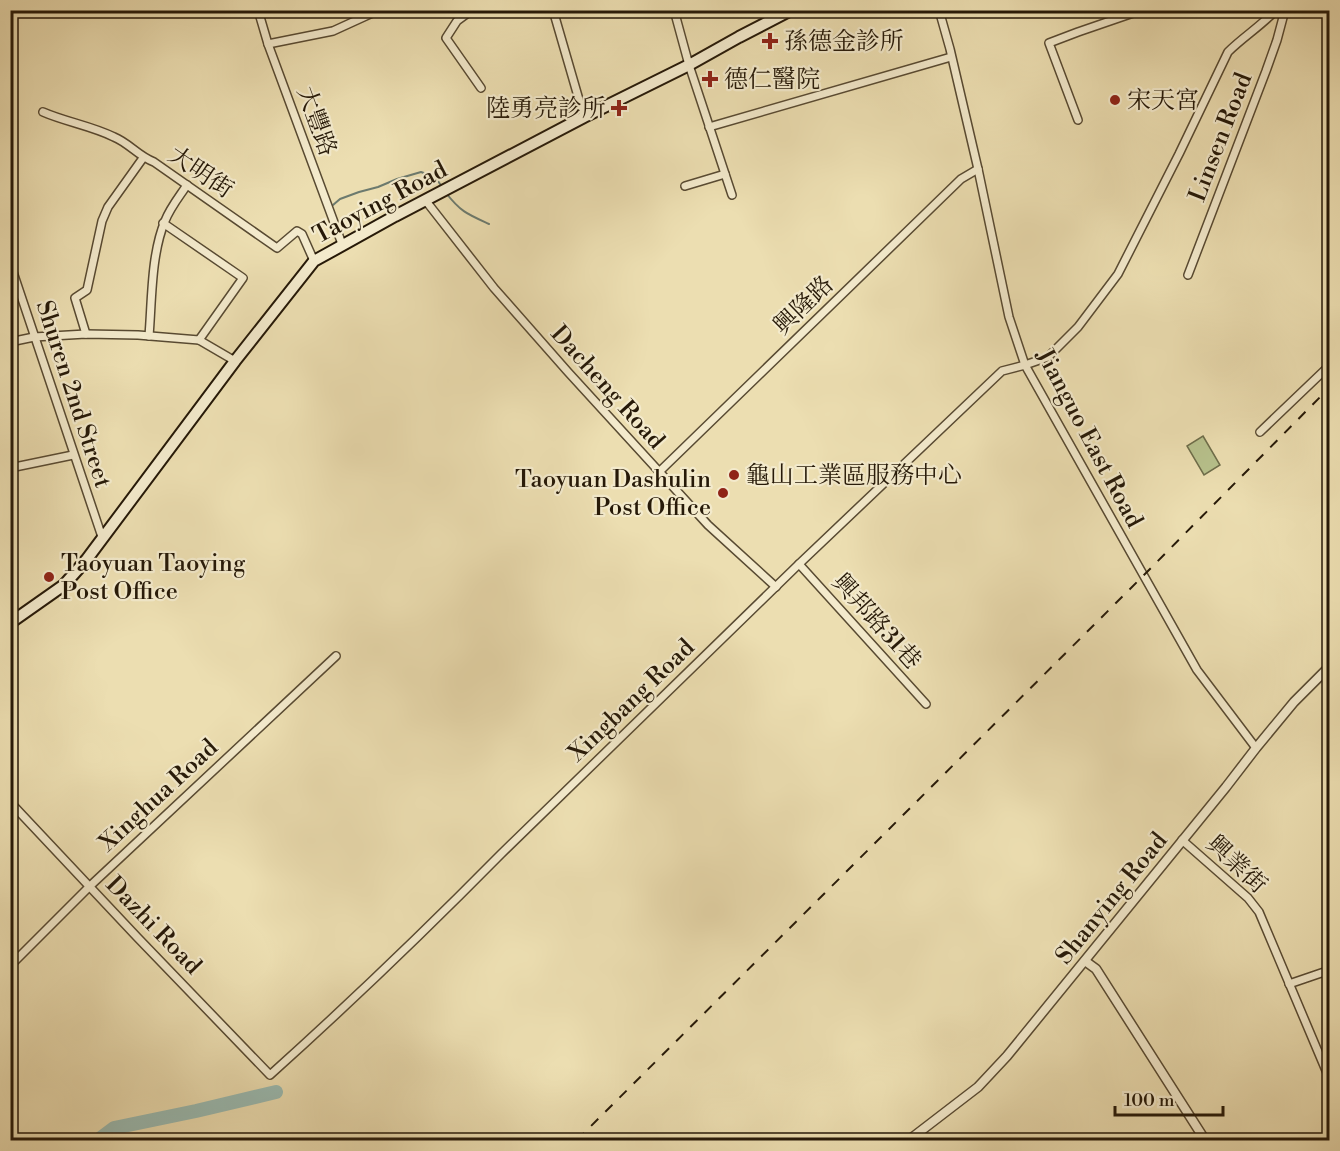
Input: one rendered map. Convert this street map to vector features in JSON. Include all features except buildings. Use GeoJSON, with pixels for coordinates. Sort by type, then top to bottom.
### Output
{"type":"FeatureCollection","features":[{"type":"Feature","properties":{"kind":"main road","name":"Taoying Road"},"geometry":{"type":"LineString","coordinates":[[10,623],[64,585],[91,554],[235,361],[314,261],[342,244],[791,10]]}},
{"type":"Feature","properties":{"kind":"street","name":"大豐路"},"geometry":{"type":"LineString","coordinates":[[258,10],[268,45],[342,244]]}},
{"type":"Feature","properties":{"kind":"street"},"geometry":{"type":"LineString","coordinates":[[268,45],[333,31],[379,10]]}},
{"type":"Feature","properties":{"kind":"street"},"geometry":{"type":"LineString","coordinates":[[472,10],[457,21],[446,38],[481,88]]}},
{"type":"Feature","properties":{"kind":"street"},"geometry":{"type":"LineString","coordinates":[[553,10],[584,117]]}},
{"type":"Feature","properties":{"kind":"street"},"geometry":{"type":"LineString","coordinates":[[674,10],[689,65],[732,195]]}},
{"type":"Feature","properties":{"kind":"street","name":"Jianguo East Road"},"geometry":{"type":"LineString","coordinates":[[939,10],[978,169],[1009,317],[1025,365],[1197,670],[1256,748]]}},
{"type":"Feature","properties":{"kind":"street"},"geometry":{"type":"LineString","coordinates":[[1078,120],[1049,43],[1142,10]]}},
{"type":"Feature","properties":{"kind":"street","name":"Xingbang Road"},"geometry":{"type":"LineString","coordinates":[[270,1075],[456,900],[508,846],[799,564],[1002,371],[1048,357],[1078,327],[1118,274],[1228,52],[1276,10]]}},
{"type":"Feature","properties":{"kind":"street","name":"Linsen Road"},"geometry":{"type":"LineString","coordinates":[[1188,275],[1266,71],[1285,10]]}},
{"type":"Feature","properties":{"kind":"street"},"geometry":{"type":"LineString","coordinates":[[709,127],[951,57]]}},
{"type":"Feature","properties":{"kind":"street","name":"大明街"},"geometry":{"type":"LineString","coordinates":[[43,112],[116,137],[143,158],[154,162],[277,248],[297,231],[302,234],[314,261]]}},
{"type":"Feature","properties":{"kind":"street"},"geometry":{"type":"LineString","coordinates":[[86,334],[75,298],[87,290],[102,221],[108,207],[143,158]]}},
{"type":"Feature","properties":{"kind":"street","name":"興隆路"},"geometry":{"type":"LineString","coordinates":[[659,472],[961,179],[978,169]]}},
{"type":"Feature","properties":{"kind":"street"},"geometry":{"type":"LineString","coordinates":[[685,186],[725,174]]}},
{"type":"Feature","properties":{"kind":"street"},"geometry":{"type":"LineString","coordinates":[[149,336],[156,250],[163,223],[187,185]]}},
{"type":"Feature","properties":{"kind":"street","name":"Dacheng Road"},"geometry":{"type":"LineString","coordinates":[[426,201],[494,288],[659,472],[708,525],[776,587]]}},
{"type":"Feature","properties":{"kind":"street"},"geometry":{"type":"LineString","coordinates":[[163,223],[243,278],[198,339]]}},
{"type":"Feature","properties":{"kind":"street","name":"Shuren 2nd Street"},"geometry":{"type":"LineString","coordinates":[[10,263],[102,537]]}},
{"type":"Feature","properties":{"kind":"street"},"geometry":{"type":"LineString","coordinates":[[10,342],[34,337],[86,334],[198,339],[235,361]]}},
{"type":"Feature","properties":{"kind":"street"},"geometry":{"type":"LineString","coordinates":[[1260,432],[1329,365]]}},
{"type":"Feature","properties":{"kind":"street"},"geometry":{"type":"LineString","coordinates":[[10,468],[73,454]]}},
{"type":"Feature","properties":{"kind":"street","name":"興邦路31巷"},"geometry":{"type":"LineString","coordinates":[[799,564],[926,704]]}},
{"type":"Feature","properties":{"kind":"street","name":"Xinghua Road"},"geometry":{"type":"LineString","coordinates":[[10,966],[90,886],[336,656]]}},
{"type":"Feature","properties":{"kind":"street","name":"Shanying Road"},"geometry":{"type":"LineString","coordinates":[[909,1140],[978,1087],[1007,1056],[1256,748],[1294,702],[1329,666]]}},
{"type":"Feature","properties":{"kind":"street","name":"Dazhi Road"},"geometry":{"type":"LineString","coordinates":[[10,802],[270,1075]]}},
{"type":"Feature","properties":{"kind":"street","name":"興業街"},"geometry":{"type":"LineString","coordinates":[[1182,840],[1248,898],[1259,912],[1329,1080]]}},
{"type":"Feature","properties":{"kind":"street"},"geometry":{"type":"LineString","coordinates":[[1085,962],[1096,969],[1205,1140]]}},
{"type":"Feature","properties":{"kind":"street"},"geometry":{"type":"LineString","coordinates":[[1289,984],[1329,970]]}},
{"type":"Feature","properties":{"kind":"green space"},"geometry":{"type":"Polygon","coordinates":[[[1203,436],[1220,465],[1204,475],[1187,446],[1203,436]]]}},
{"type":"Feature","properties":{"kind":"waterway"},"geometry":{"type":"LineString","coordinates":[[333,205],[340,199],[421,172],[435,177],[443,188]]}},
{"type":"Feature","properties":{"kind":"waterway"},"geometry":{"type":"LineString","coordinates":[[446,193],[465,212],[489,224]]}},
{"type":"Feature","properties":{"kind":"waterway"},"geometry":{"type":"LineString","coordinates":[[98,1140],[114,1128],[276,1092]]}},
{"type":"Feature","properties":{"kind":"railway"},"geometry":{"type":"LineString","coordinates":[[577,1140],[1330,387]]}},
{"type":"Feature","properties":{"kind":"place","name":"孫德金診所"},"geometry":{"type":"Point","coordinates":[770,41]}},
{"type":"Feature","properties":{"kind":"place","name":"德仁醫院"},"geometry":{"type":"Point","coordinates":[710,79]}},
{"type":"Feature","properties":{"kind":"place","name":"宋天宮"},"geometry":{"type":"Point","coordinates":[1115,100]}},
{"type":"Feature","properties":{"kind":"place","name":"陸勇亮診所"},"geometry":{"type":"Point","coordinates":[619,108]}},
{"type":"Feature","properties":{"kind":"place","name":"龜山工業區服務中心"},"geometry":{"type":"Point","coordinates":[734,475]}},
{"type":"Feature","properties":{"kind":"place","name":"Taoyuan Dashulin Post Office"},"geometry":{"type":"Point","coordinates":[723,493]}},
{"type":"Feature","properties":{"kind":"place","name":"Taoyuan Taoying Post Office"},"geometry":{"type":"Point","coordinates":[49,577]}}]}
